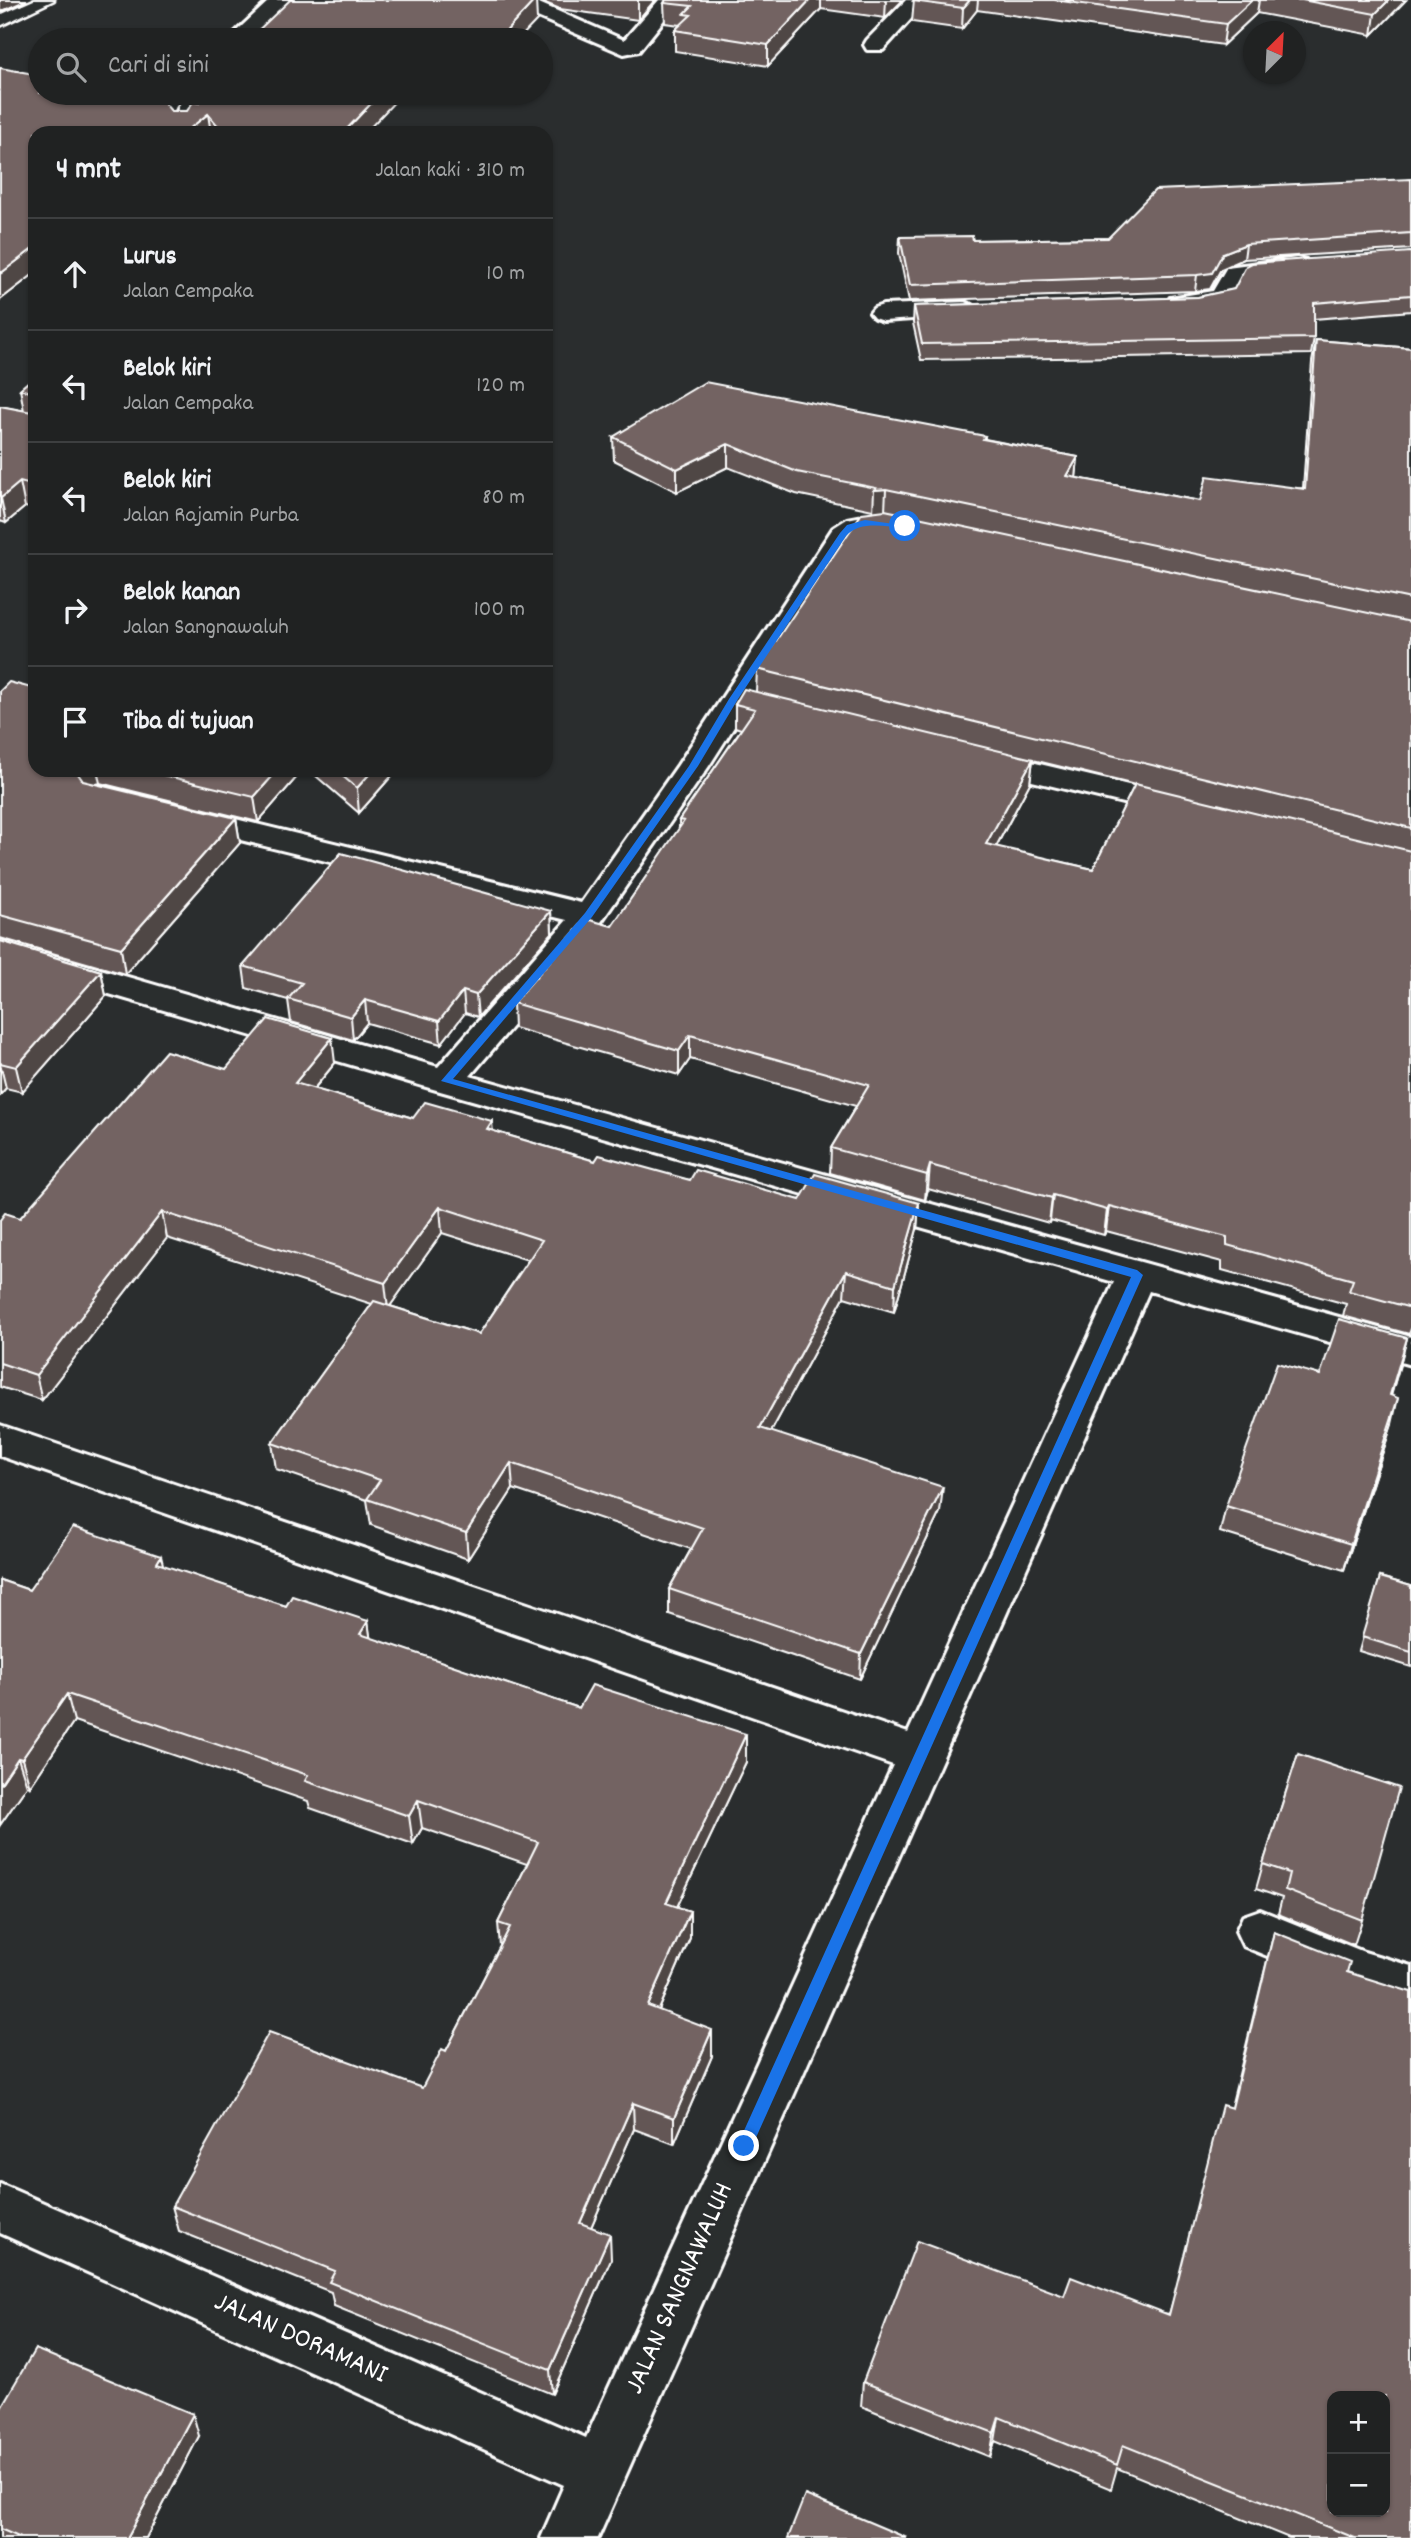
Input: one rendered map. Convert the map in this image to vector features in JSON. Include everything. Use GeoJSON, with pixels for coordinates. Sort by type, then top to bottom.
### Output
{"type":"FeatureCollection","features":[{"type":"Feature","properties":{"kind":"street"},"geometry":{"type":"LineString","coordinates":[[251,28],[282,0]]}},
{"type":"Feature","properties":{"kind":"street"},"geometry":{"type":"LineString","coordinates":[[514,0],[624,48],[631,46],[639,38],[670,0]]}},
{"type":"Feature","properties":{"kind":"street"},"geometry":{"type":"LineString","coordinates":[[875,45],[918,0]]}},
{"type":"Feature","properties":{"kind":"street"},"geometry":{"type":"LineString","coordinates":[[182,125],[191,105]]}},
{"type":"Feature","properties":{"kind":"street"},"geometry":{"type":"LineString","coordinates":[[1155,303],[1222,298],[1231,276],[1244,269],[1318,264]]}},
{"type":"Feature","properties":{"kind":"street"},"geometry":{"type":"LineString","coordinates":[[883,313],[992,309]]}},
{"type":"Feature","properties":{"kind":"street"},"geometry":{"type":"LineString","coordinates":[[446,1081],[589,915],[693,766],[747,702],[850,527],[884,522],[932,532]]}},
{"type":"Feature","properties":{"kind":"street"},"geometry":{"type":"LineString","coordinates":[[951,751],[1208,814]]}},
{"type":"Feature","properties":{"kind":"street"},"geometry":{"type":"LineString","coordinates":[[153,809],[589,915]]}},
{"type":"Feature","properties":{"kind":"street"},"geometry":{"type":"LineString","coordinates":[[0,951],[446,1081],[1411,1351]]}},
{"type":"Feature","properties":{"kind":"street","name":"JALAN SANGNAWALUH"},"geometry":{"type":"LineString","coordinates":[[569,2538],[1137,1275]]}},
{"type":"Feature","properties":{"kind":"street"},"geometry":{"type":"LineString","coordinates":[[0,1440],[921,1756]]}},
{"type":"Feature","properties":{"kind":"street"},"geometry":{"type":"LineString","coordinates":[[1260,1931],[1357,1971],[1411,1988]]}},
{"type":"Feature","properties":{"kind":"street","name":"JALAN DORAMANI"},"geometry":{"type":"LineString","coordinates":[[0,2208],[599,2472]]}},
{"type":"Feature","properties":{"kind":"lane"},"geometry":{"type":"LineString","coordinates":[[0,21],[46,0]]}},
{"type":"Feature","properties":{"kind":"building"},"geometry":{"type":"Polygon","coordinates":[[[290,0],[535,0],[509,28],[261,28],[290,0]]]}},
{"type":"Feature","properties":{"kind":"building"},"geometry":{"type":"Polygon","coordinates":[[[666,0],[810,0],[768,45],[675,30],[691,15],[684,14],[692,6],[664,3],[666,0]]]}},
{"type":"Feature","properties":{"kind":"building"},"geometry":{"type":"Polygon","coordinates":[[[914,0],[970,0],[963,8],[914,0]]]}},
{"type":"Feature","properties":{"kind":"building"},"geometry":{"type":"Polygon","coordinates":[[[1054,0],[1252,0],[1226,24],[1054,0]]]}},
{"type":"Feature","properties":{"kind":"building"},"geometry":{"type":"Polygon","coordinates":[[[1302,0],[1389,0],[1375,14],[1302,0]]]}},
{"type":"Feature","properties":{"kind":"building"},"geometry":{"type":"Polygon","coordinates":[[[0,68],[28,73],[28,105],[166,105],[171,111],[187,111],[191,105],[370,105],[350,126],[218,126],[208,114],[193,126],[28,126],[28,252],[0,274],[0,68]]]}},
{"type":"Feature","properties":{"kind":"building"},"geometry":{"type":"Polygon","coordinates":[[[1411,179],[1411,233],[1246,244],[1223,253],[1212,273],[1197,275],[910,285],[900,237],[972,236],[973,240],[1108,238],[1155,190],[1411,179]]]}},
{"type":"Feature","properties":{"kind":"building"},"geometry":{"type":"Polygon","coordinates":[[[1411,252],[1411,295],[1314,303],[1314,338],[922,344],[914,306],[1198,297],[1234,289],[1246,266],[1252,263],[1411,252]]]}},
{"type":"Feature","properties":{"kind":"building"},"geometry":{"type":"Polygon","coordinates":[[[1316,340],[1411,348],[1411,599],[886,489],[874,490],[876,488],[797,472],[728,444],[677,469],[613,437],[705,382],[985,436],[983,439],[1078,457],[1067,476],[1200,501],[1207,476],[1305,489],[1316,340]]]}},
{"type":"Feature","properties":{"kind":"building"},"geometry":{"type":"Polygon","coordinates":[[[28,382],[28,391],[20,389],[28,382]]]}},
{"type":"Feature","properties":{"kind":"building"},"geometry":{"type":"Polygon","coordinates":[[[0,406],[28,411],[28,484],[20,482],[1,498],[0,498],[0,406]]]}},
{"type":"Feature","properties":{"kind":"building"},"geometry":{"type":"Polygon","coordinates":[[[885,510],[1411,622],[1411,828],[757,669],[862,513],[885,510]]]}},
{"type":"Feature","properties":{"kind":"building"},"geometry":{"type":"Polygon","coordinates":[[[9,682],[28,687],[28,777],[80,777],[83,781],[236,818],[121,948],[0,915],[0,691],[9,682]]]}},
{"type":"Feature","properties":{"kind":"building"},"geometry":{"type":"Polygon","coordinates":[[[744,689],[1033,759],[986,844],[1093,869],[1135,784],[1411,851],[1411,1308],[1349,1291],[1353,1280],[1227,1245],[1227,1237],[1109,1206],[1107,1210],[1053,1195],[1052,1198],[930,1165],[927,1175],[831,1148],[869,1085],[690,1035],[679,1051],[513,1003],[586,919],[612,926],[684,821],[679,820],[755,709],[735,704],[744,689]]]}},
{"type":"Feature","properties":{"kind":"building"},"geometry":{"type":"Polygon","coordinates":[[[171,777],[272,777],[254,797],[171,777]]]}},
{"type":"Feature","properties":{"kind":"building"},"geometry":{"type":"Polygon","coordinates":[[[344,777],[367,777],[357,788],[344,777]]]}},
{"type":"Feature","properties":{"kind":"building"},"geometry":{"type":"Polygon","coordinates":[[[341,853],[551,911],[476,995],[463,991],[439,1021],[365,1000],[351,1017],[288,999],[302,983],[243,966],[341,853]]]}},
{"type":"Feature","properties":{"kind":"building"},"geometry":{"type":"Polygon","coordinates":[[[0,941],[101,971],[16,1067],[0,1063],[0,941]]]}},
{"type":"Feature","properties":{"kind":"building"},"geometry":{"type":"Polygon","coordinates":[[[268,1019],[332,1038],[295,1083],[413,1118],[425,1102],[492,1121],[487,1129],[595,1161],[599,1155],[690,1180],[696,1170],[800,1200],[815,1174],[919,1203],[895,1286],[846,1271],[760,1428],[943,1487],[861,1654],[669,1589],[703,1528],[511,1463],[466,1533],[367,1499],[380,1480],[272,1443],[374,1301],[479,1334],[542,1240],[440,1207],[385,1283],[162,1212],[36,1375],[0,1363],[0,1220],[5,1213],[20,1218],[166,1051],[226,1069],[268,1019]]]}},
{"type":"Feature","properties":{"kind":"building"},"geometry":{"type":"Polygon","coordinates":[[[1339,1319],[1407,1338],[1390,1395],[1398,1398],[1351,1544],[1226,1506],[1277,1363],[1320,1375],[1339,1319]]]}},
{"type":"Feature","properties":{"kind":"building"},"geometry":{"type":"Polygon","coordinates":[[[73,1527],[161,1556],[157,1563],[286,1606],[292,1596],[368,1621],[360,1634],[579,1708],[592,1685],[746,1734],[666,1903],[690,1911],[648,2006],[712,2030],[674,2118],[633,2103],[580,2223],[610,2234],[550,2370],[329,2282],[335,2271],[172,2206],[269,2032],[422,2088],[442,2049],[446,2051],[510,1927],[498,1923],[538,1842],[418,1800],[409,1816],[305,1781],[308,1775],[67,1694],[22,1759],[18,1758],[0,1785],[0,1580],[29,1590],[73,1527]]]}},
{"type":"Feature","properties":{"kind":"building"},"geometry":{"type":"Polygon","coordinates":[[[1380,1577],[1411,1586],[1411,1652],[1362,1637],[1380,1577]]]}},
{"type":"Feature","properties":{"kind":"building"},"geometry":{"type":"Polygon","coordinates":[[[1298,1754],[1399,1788],[1362,1920],[1285,1890],[1289,1873],[1263,1864],[1298,1754]]]}},
{"type":"Feature","properties":{"kind":"building"},"geometry":{"type":"Polygon","coordinates":[[[1274,1932],[1350,1962],[1347,1972],[1411,1992],[1411,2538],[1355,2538],[1123,2445],[1117,2465],[999,2417],[994,2433],[863,2382],[917,2241],[1064,2296],[1071,2277],[1169,2315],[1222,2105],[1232,2108],[1274,1932]]]}},
{"type":"Feature","properties":{"kind":"building"},"geometry":{"type":"Polygon","coordinates":[[[35,2349],[193,2414],[127,2538],[21,2538],[0,2529],[0,2409],[35,2349]]]}},
{"type":"Feature","properties":{"kind":"building"},"geometry":{"type":"Polygon","coordinates":[[[805,2495],[907,2538],[788,2538],[805,2495]]]}},
{"type":"Feature","properties":{"kind":"route"},"geometry":{"type":"LineString","coordinates":[[744,2146],[1137,1275],[446,1081],[589,915],[693,766],[843,534],[850,527],[865,523],[884,522],[905,526]]}}]}
